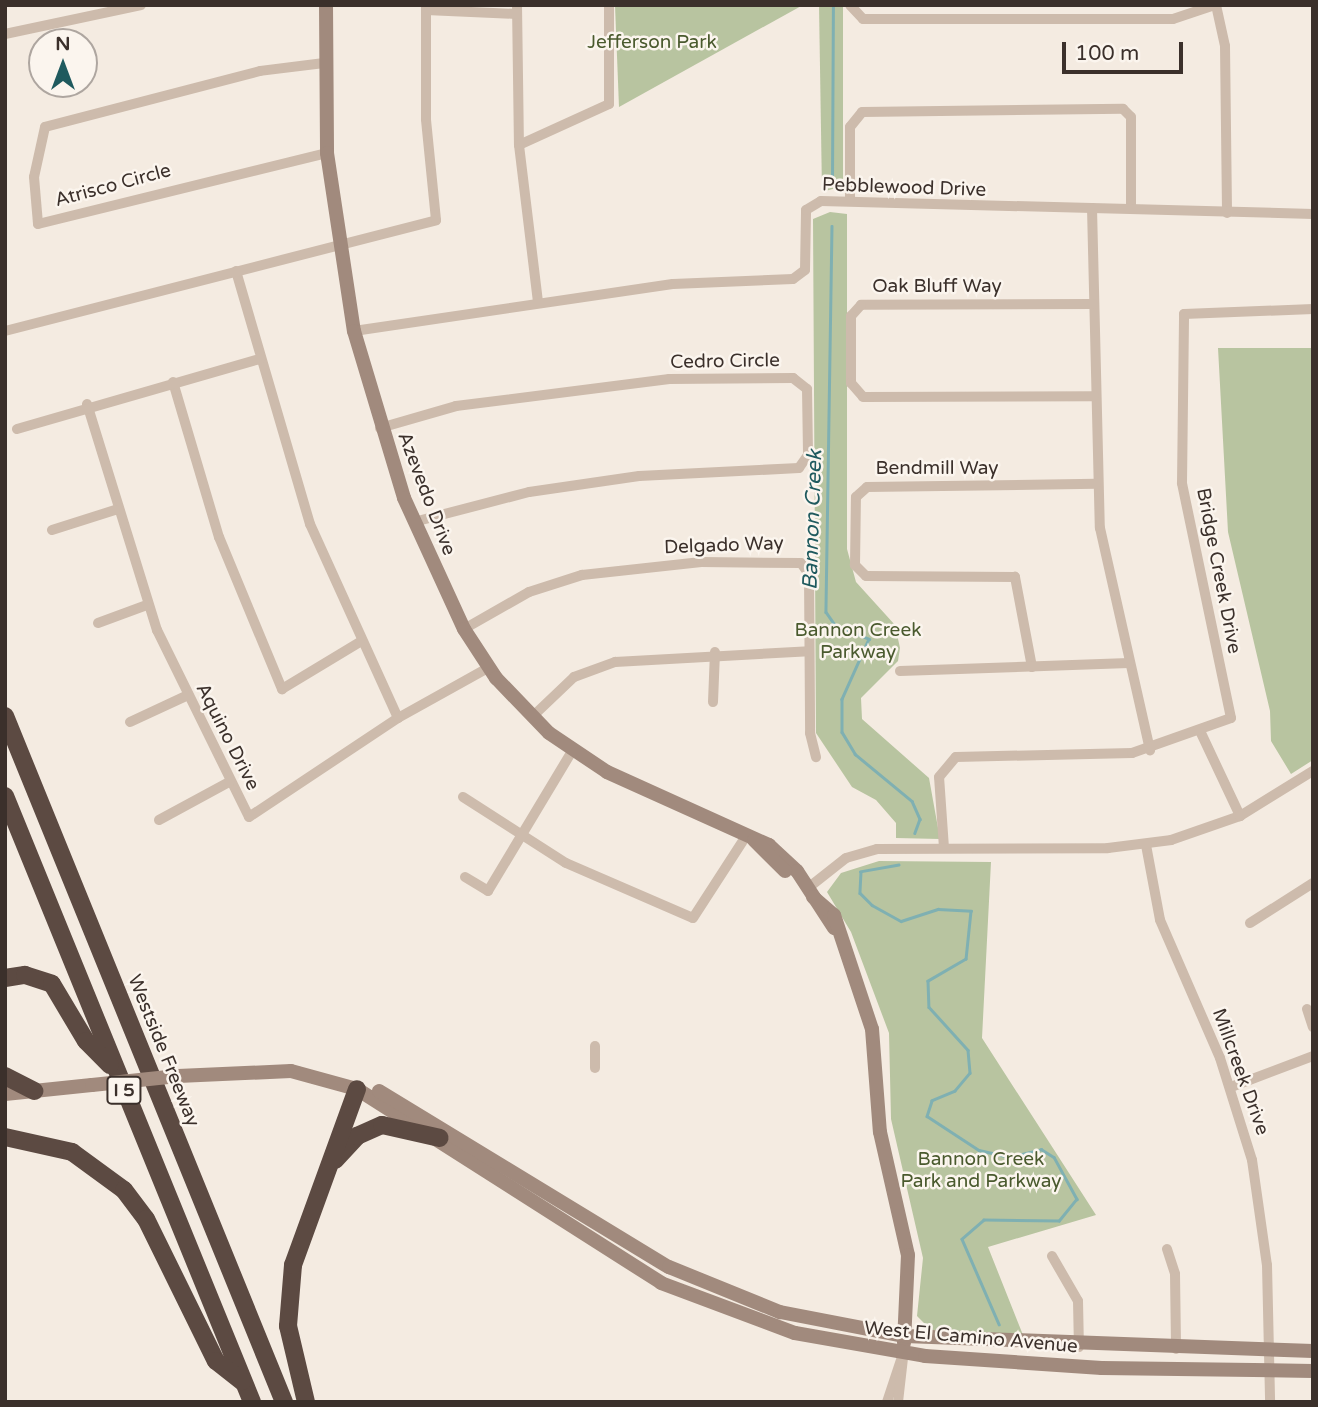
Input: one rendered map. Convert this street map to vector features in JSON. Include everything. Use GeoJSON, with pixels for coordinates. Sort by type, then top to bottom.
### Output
{"type":"FeatureCollection","features":[{"type":"Feature","properties":{"kind":"highway","name":"Westside Freeway"},"geometry":{"type":"LineString","coordinates":[[5,716],[284,1402]]}},
{"type":"Feature","properties":{"kind":"highway","name":"I 5"},"geometry":{"type":"LineString","coordinates":[[5,796],[252,1402]]}},
{"type":"Feature","properties":{"kind":"highway"},"geometry":{"type":"LineString","coordinates":[[5,978],[25,975],[52,984],[86,1041],[116,1071]]}},
{"type":"Feature","properties":{"kind":"highway"},"geometry":{"type":"LineString","coordinates":[[5,1076],[34,1091]]}},
{"type":"Feature","properties":{"kind":"highway"},"geometry":{"type":"LineString","coordinates":[[306,1402],[290,1341],[289,1292],[295,1259],[357,1089]]}},
{"type":"Feature","properties":{"kind":"highway"},"geometry":{"type":"LineString","coordinates":[[330,1165],[372,1127],[392,1124],[440,1138]]}},
{"type":"Feature","properties":{"kind":"highway"},"geometry":{"type":"LineString","coordinates":[[5,1136],[72,1152],[124,1190],[146,1219],[216,1361],[245,1384]]}},
{"type":"Feature","properties":{"kind":"main road","name":"Azevedo Drive"},"geometry":{"type":"LineString","coordinates":[[326,5],[324,63],[327,153],[337,244],[354,331],[380,428],[414,522],[464,629],[488,668],[532,717],[572,751],[769,845],[834,915],[834,928],[872,1029],[880,1132],[908,1255],[903,1354]]}},
{"type":"Feature","properties":{"kind":"main road","name":"West El Camino Avenue"},"geometry":{"type":"LineString","coordinates":[[5,1094],[178,1076],[281,1070],[400,1101],[703,1283],[780,1312],[905,1336],[1079,1347],[1313,1351]]}},
{"type":"Feature","properties":{"kind":"main road","name":"West El Camino Avenue"},"geometry":{"type":"LineString","coordinates":[[357,1089],[440,1138],[661,1283],[795,1333],[903,1354],[1313,1371]]}},
{"type":"Feature","properties":{"kind":"street"},"geometry":{"type":"LineString","coordinates":[[5,34],[141,5]]}},
{"type":"Feature","properties":{"kind":"street"},"geometry":{"type":"LineString","coordinates":[[519,145],[609,104],[609,5]]}},
{"type":"Feature","properties":{"kind":"street"},"geometry":{"type":"LineString","coordinates":[[852,10],[1173,19],[1215,5],[1226,46],[1227,213]]}},
{"type":"Feature","properties":{"kind":"street"},"geometry":{"type":"LineString","coordinates":[[5,331],[436,220],[426,7],[516,10],[519,145],[538,302]]}},
{"type":"Feature","properties":{"kind":"street","name":"Atrisco Circle"},"geometry":{"type":"LineString","coordinates":[[324,63],[260,71],[45,127],[34,177],[38,223],[327,153]]}},
{"type":"Feature","properties":{"kind":"street"},"geometry":{"type":"LineString","coordinates":[[850,201],[850,127],[862,112],[1123,109],[1131,117],[1132,208]]}},
{"type":"Feature","properties":{"kind":"street","name":"Pebblewood Drive"},"geometry":{"type":"LineString","coordinates":[[354,331],[673,284],[793,279],[805,270],[806,210],[821,201],[1313,214]]}},
{"type":"Feature","properties":{"kind":"street"},"geometry":{"type":"LineString","coordinates":[[1092,208],[1096,484],[1106,565],[1150,750]]}},
{"type":"Feature","properties":{"kind":"street"},"geometry":{"type":"LineString","coordinates":[[236,271],[310,524],[360,642],[398,718]]}},
{"type":"Feature","properties":{"kind":"street","name":"Oak Bluff Way"},"geometry":{"type":"LineString","coordinates":[[1093,303],[861,305],[851,316],[851,383],[863,397],[1094,396]]}},
{"type":"Feature","properties":{"kind":"street","name":"Bridge Creek Drive"},"geometry":{"type":"LineString","coordinates":[[1201,733],[1231,718],[1182,483],[1184,314],[1313,309]]}},
{"type":"Feature","properties":{"kind":"street"},"geometry":{"type":"LineString","coordinates":[[17,429],[87,404],[260,359]]}},
{"type":"Feature","properties":{"kind":"street","name":"Cedro Circle"},"geometry":{"type":"LineString","coordinates":[[380,428],[456,407],[668,379],[793,378],[807,389],[808,455],[799,468],[639,476],[529,492],[414,522]]}},
{"type":"Feature","properties":{"kind":"street"},"geometry":{"type":"LineString","coordinates":[[173,382],[219,537],[282,689],[360,642]]}},
{"type":"Feature","properties":{"kind":"street","name":"Aquino Drive"},"geometry":{"type":"LineString","coordinates":[[87,404],[115,510],[147,605],[186,696],[249,817],[398,718],[488,668]]}},
{"type":"Feature","properties":{"kind":"street","name":"Bendmill Way"},"geometry":{"type":"LineString","coordinates":[[1032,667],[1015,577],[866,576],[855,565],[856,497],[867,487],[1096,484]]}},
{"type":"Feature","properties":{"kind":"street"},"geometry":{"type":"LineString","coordinates":[[52,530],[115,510]]}},
{"type":"Feature","properties":{"kind":"street","name":"Delgado Way"},"geometry":{"type":"LineString","coordinates":[[464,629],[529,592],[582,575],[701,562],[795,562],[809,574],[810,733],[816,757]]}},
{"type":"Feature","properties":{"kind":"street"},"geometry":{"type":"LineString","coordinates":[[98,623],[147,605]]}},
{"type":"Feature","properties":{"kind":"street"},"geometry":{"type":"LineString","coordinates":[[532,717],[564,684],[597,667],[715,652],[809,651]]}},
{"type":"Feature","properties":{"kind":"street"},"geometry":{"type":"LineString","coordinates":[[713,702],[715,652]]}},
{"type":"Feature","properties":{"kind":"street"},"geometry":{"type":"LineString","coordinates":[[900,671],[1129,663]]}},
{"type":"Feature","properties":{"kind":"street"},"geometry":{"type":"LineString","coordinates":[[130,722],[186,696]]}},
{"type":"Feature","properties":{"kind":"street"},"geometry":{"type":"LineString","coordinates":[[944,848],[939,777],[956,757],[1150,750],[1201,733],[1240,816]]}},
{"type":"Feature","properties":{"kind":"street"},"geometry":{"type":"LineString","coordinates":[[465,877],[488,891],[572,751]]}},
{"type":"Feature","properties":{"kind":"street"},"geometry":{"type":"LineString","coordinates":[[808,889],[856,853],[944,848],[1146,845],[1240,816],[1313,771]]}},
{"type":"Feature","properties":{"kind":"street"},"geometry":{"type":"LineString","coordinates":[[159,820],[229,782]]}},
{"type":"Feature","properties":{"kind":"street"},"geometry":{"type":"LineString","coordinates":[[463,797],[590,875],[692,918],[750,838]]}},
{"type":"Feature","properties":{"kind":"street","name":"Millcreek Drive"},"geometry":{"type":"LineString","coordinates":[[1146,845],[1160,920],[1231,1087],[1264,1230],[1270,1402]]}},
{"type":"Feature","properties":{"kind":"street"},"geometry":{"type":"LineString","coordinates":[[1250,923],[1313,883]]}},
{"type":"Feature","properties":{"kind":"street"},"geometry":{"type":"LineString","coordinates":[[1307,1009],[1313,1027]]}},
{"type":"Feature","properties":{"kind":"street"},"geometry":{"type":"LineString","coordinates":[[595,1046],[595,1068]]}},
{"type":"Feature","properties":{"kind":"street"},"geometry":{"type":"LineString","coordinates":[[1231,1087],[1313,1056]]}},
{"type":"Feature","properties":{"kind":"street"},"geometry":{"type":"LineString","coordinates":[[1167,1249],[1175,1274],[1176,1350]]}},
{"type":"Feature","properties":{"kind":"street"},"geometry":{"type":"LineString","coordinates":[[1052,1256],[1078,1301],[1079,1347]]}},
{"type":"Feature","properties":{"kind":"street"},"geometry":{"type":"LineString","coordinates":[[887,1402],[903,1354]]}},
{"type":"Feature","properties":{"kind":"street"},"geometry":{"type":"LineString","coordinates":[[898,1402],[903,1354]]}},
{"type":"Feature","properties":{"kind":"green space","name":"Jefferson Park"},"geometry":{"type":"Polygon","coordinates":[[[615,5],[803,5],[619,107],[615,5]]]}},
{"type":"Feature","properties":{"kind":"green space"},"geometry":{"type":"Polygon","coordinates":[[[819,5],[843,5],[843,186],[822,192],[819,5]]]}},
{"type":"Feature","properties":{"kind":"green space","name":"Bannon Creek Parkway"},"geometry":{"type":"Polygon","coordinates":[[[830,212],[847,214],[847,549],[856,582],[895,625],[900,648],[898,661],[861,698],[862,719],[929,778],[940,839],[896,838],[896,823],[876,800],[852,787],[816,733],[813,219],[830,212]]]}},
{"type":"Feature","properties":{"kind":"green space"},"geometry":{"type":"Polygon","coordinates":[[[1218,348],[1313,348],[1313,760],[1291,774],[1271,741],[1270,711],[1228,532],[1218,348]]]}},
{"type":"Feature","properties":{"kind":"green space","name":"Bannon Creek Park and Parkway"},"geometry":{"type":"Polygon","coordinates":[[[879,861],[991,862],[982,1038],[1096,1215],[988,1247],[1023,1335],[931,1330],[917,1316],[923,1258],[891,1119],[889,1033],[851,932],[827,892],[841,873],[879,861]]]}},
{"type":"Feature","properties":{"kind":"waterway","name":"Bannon Creek"},"geometry":{"type":"LineString","coordinates":[[832,182],[833,5]]}},
{"type":"Feature","properties":{"kind":"waterway","name":"Bannon Creek"},"geometry":{"type":"LineString","coordinates":[[832,226],[826,612],[835,625],[869,639],[842,699],[842,732],[855,754],[912,801],[920,819],[915,833]]}},
{"type":"Feature","properties":{"kind":"waterway","name":"Bannon Creek"},"geometry":{"type":"LineString","coordinates":[[899,865],[861,872],[860,893],[872,905],[901,921],[938,909],[971,911],[966,959],[928,981],[929,1007],[968,1050],[970,1073],[955,1091],[932,1101],[927,1116],[979,1150],[1010,1157],[1041,1149],[1054,1157],[1077,1199],[1059,1221],[984,1220],[962,1239],[999,1324]]}}]}
